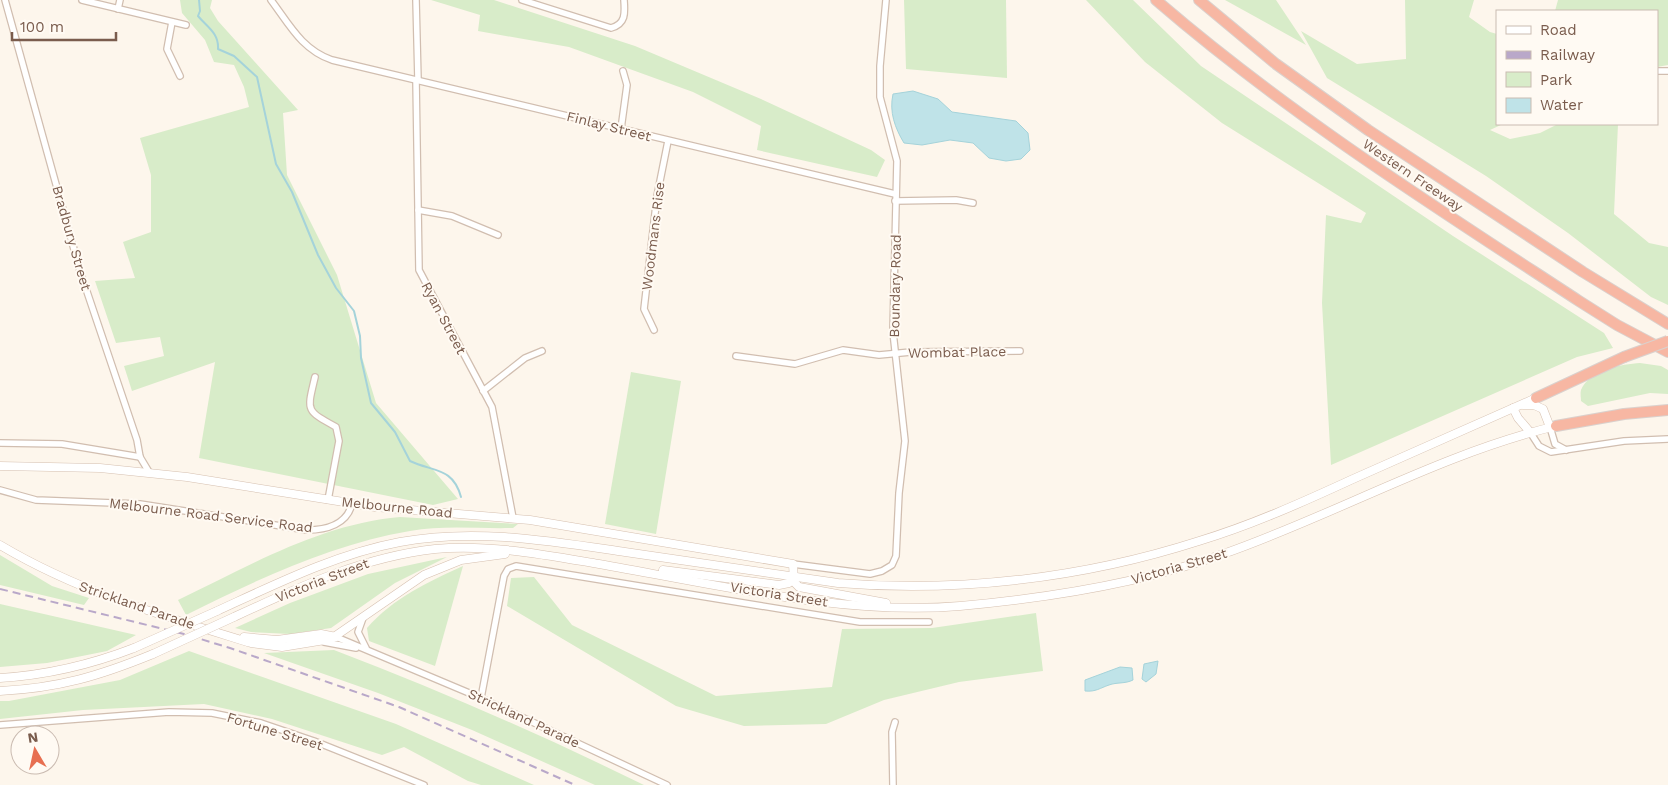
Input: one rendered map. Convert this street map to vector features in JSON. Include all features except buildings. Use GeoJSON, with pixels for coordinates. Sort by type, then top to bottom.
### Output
{"type":"FeatureCollection","features":[{"type":"Feature","properties":{"kind":"highway","name":"Western Freeway"},"geometry":{"type":"LineString","coordinates":[[1156,0],[1234,65],[1325,133],[1579,301],[1617,325],[1668,352]]}},
{"type":"Feature","properties":{"kind":"highway","name":"Western Freeway"},"geometry":{"type":"LineString","coordinates":[[1199,0],[1276,64],[1368,130],[1583,272],[1668,324]]}},
{"type":"Feature","properties":{"kind":"highway"},"geometry":{"type":"LineString","coordinates":[[1536,398],[1624,357],[1668,341]]}},
{"type":"Feature","properties":{"kind":"highway"},"geometry":{"type":"LineString","coordinates":[[1553,426],[1624,414],[1668,410]]}},
{"type":"Feature","properties":{"kind":"main road","name":"Victoria Street"},"geometry":{"type":"LineString","coordinates":[[0,678],[69,670],[134,648],[302,573],[364,550],[400,542],[449,536],[521,538],[867,586],[957,586],[1081,569],[1199,542],[1270,515],[1536,398]]}},
{"type":"Feature","properties":{"kind":"main road"},"geometry":{"type":"LineString","coordinates":[[1530,432],[1518,418],[1515,407],[1530,404],[1540,407],[1553,426]]}},
{"type":"Feature","properties":{"kind":"main road","name":"Victoria Street"},"geometry":{"type":"LineString","coordinates":[[0,691],[31,690],[71,683],[153,654],[318,579],[386,558],[423,551],[467,548],[532,554],[813,600],[918,608],[984,603],[1073,591],[1122,582],[1191,564],[1247,545],[1475,451],[1553,426]]}},
{"type":"Feature","properties":{"kind":"main road","name":"Melbourne Road"},"geometry":{"type":"LineString","coordinates":[[0,466],[100,468],[149,472],[258,486],[352,504],[513,518],[793,564]]}},
{"type":"Feature","properties":{"kind":"main road","name":"Strickland Parade"},"geometry":{"type":"LineString","coordinates":[[0,545],[44,570],[98,594],[269,647],[315,643],[336,637]]}},
{"type":"Feature","properties":{"kind":"main road"},"geometry":{"type":"LineString","coordinates":[[336,637],[414,581],[451,563],[489,555],[532,554]]}},
{"type":"Feature","properties":{"kind":"main road"},"geometry":{"type":"LineString","coordinates":[[568,559],[774,585],[788,584],[793,576]]}},
{"type":"Feature","properties":{"kind":"main road"},"geometry":{"type":"LineString","coordinates":[[793,564],[795,584],[802,588],[918,608]]}},
{"type":"Feature","properties":{"kind":"main road","name":"Strickland Parade"},"geometry":{"type":"LineString","coordinates":[[222,633],[268,640],[291,640],[323,634],[336,637]]}},
{"type":"Feature","properties":{"kind":"street","name":"Bradbury Street"},"geometry":{"type":"LineString","coordinates":[[5,0],[80,271],[136,435],[140,456],[149,472]]}},
{"type":"Feature","properties":{"kind":"street"},"geometry":{"type":"LineString","coordinates":[[82,0],[186,25]]}},
{"type":"Feature","properties":{"kind":"street"},"geometry":{"type":"LineString","coordinates":[[118,8],[120,0]]}},
{"type":"Feature","properties":{"kind":"street","name":"Finlay Street"},"geometry":{"type":"LineString","coordinates":[[271,0],[300,40],[313,52],[323,57],[895,198],[956,200],[973,203]]}},
{"type":"Feature","properties":{"kind":"street","name":"Ryan Street"},"geometry":{"type":"LineString","coordinates":[[416,0],[418,270],[492,407],[513,518]]}},
{"type":"Feature","properties":{"kind":"street"},"geometry":{"type":"LineString","coordinates":[[522,0],[612,28],[620,24],[624,17],[624,0]]}},
{"type":"Feature","properties":{"kind":"street","name":"Boundary Road"},"geometry":{"type":"LineString","coordinates":[[886,0],[880,66],[880,96],[882,110],[896,157],[894,355],[905,452],[899,493],[896,556],[892,565],[886,570]]}},
{"type":"Feature","properties":{"kind":"street"},"geometry":{"type":"LineString","coordinates":[[172,22],[167,49],[180,76]]}},
{"type":"Feature","properties":{"kind":"street"},"geometry":{"type":"LineString","coordinates":[[621,129],[627,86],[623,71]]}},
{"type":"Feature","properties":{"kind":"street","name":"Woodmans Rise"},"geometry":{"type":"LineString","coordinates":[[654,330],[644,309],[657,196],[668,141]]}},
{"type":"Feature","properties":{"kind":"street"},"geometry":{"type":"LineString","coordinates":[[418,210],[452,216],[498,235]]}},
{"type":"Feature","properties":{"kind":"street","name":"Wombat Place"},"geometry":{"type":"LineString","coordinates":[[736,356],[795,364],[843,350],[894,355],[911,352],[1020,351]]}},
{"type":"Feature","properties":{"kind":"street"},"geometry":{"type":"LineString","coordinates":[[483,391],[525,358],[542,352]]}},
{"type":"Feature","properties":{"kind":"street"},"geometry":{"type":"LineString","coordinates":[[315,377],[309,404],[310,410],[314,415],[336,427],[339,441],[328,500]]}},
{"type":"Feature","properties":{"kind":"street"},"geometry":{"type":"LineString","coordinates":[[1553,426],[1555,444],[1569,450]]}},
{"type":"Feature","properties":{"kind":"street"},"geometry":{"type":"LineString","coordinates":[[1530,432],[1544,451],[1551,452],[1624,441],[1668,439]]}},
{"type":"Feature","properties":{"kind":"street"},"geometry":{"type":"LineString","coordinates":[[0,443],[62,444],[140,456]]}},
{"type":"Feature","properties":{"kind":"street","name":"Melbourne Road Service Road"},"geometry":{"type":"LineString","coordinates":[[0,490],[36,500],[140,504],[307,530],[322,529],[339,523],[348,515],[352,504]]}},
{"type":"Feature","properties":{"kind":"street","name":"Melbourne Road"},"geometry":{"type":"LineString","coordinates":[[793,564],[864,574],[886,570]]}},
{"type":"Feature","properties":{"kind":"street"},"geometry":{"type":"LineString","coordinates":[[481,698],[504,576],[508,569],[516,566],[860,622],[929,622]]}},
{"type":"Feature","properties":{"kind":"street"},"geometry":{"type":"LineString","coordinates":[[366,615],[359,624],[358,634],[362,643],[372,652]]}},
{"type":"Feature","properties":{"kind":"street","name":"Strickland Parade"},"geometry":{"type":"LineString","coordinates":[[336,637],[481,698],[667,785]]}},
{"type":"Feature","properties":{"kind":"street","name":"Strickland Parade"},"geometry":{"type":"LineString","coordinates":[[315,643],[345,645],[380,655]]}},
{"type":"Feature","properties":{"kind":"street","name":"Fortune Street"},"geometry":{"type":"LineString","coordinates":[[0,726],[169,712],[212,713],[261,723],[305,738],[424,785]]}},
{"type":"Feature","properties":{"kind":"street"},"geometry":{"type":"LineString","coordinates":[[893,785],[892,732],[894,722]]}},
{"type":"Feature","properties":{"kind":"green space"},"geometry":{"type":"Polygon","coordinates":[[[180,0],[212,0],[210,8],[218,21],[298,110],[283,113],[287,175],[337,275],[376,403],[458,499],[433,505],[199,458],[215,362],[132,391],[124,366],[164,356],[160,337],[116,343],[95,281],[135,278],[123,242],[151,232],[151,175],[140,138],[249,107],[244,87],[234,65],[214,62],[205,40],[182,13],[180,0]]]}},
{"type":"Feature","properties":{"kind":"green space"},"geometry":{"type":"Polygon","coordinates":[[[431,0],[494,0],[635,46],[761,99],[871,150],[885,160],[877,177],[757,150],[761,126],[693,92],[569,47],[478,31],[480,15],[431,0]]]}},
{"type":"Feature","properties":{"kind":"green space"},"geometry":{"type":"Polygon","coordinates":[[[904,0],[1006,0],[1007,78],[906,69],[904,0]]]}},
{"type":"Feature","properties":{"kind":"green space"},"geometry":{"type":"Polygon","coordinates":[[[1086,0],[1133,0],[1201,66],[1453,236],[1604,333],[1613,348],[1577,357],[1331,465],[1322,303],[1326,215],[1361,223],[1366,213],[1222,123],[1145,62],[1086,0]]]}},
{"type":"Feature","properties":{"kind":"green space"},"geometry":{"type":"Polygon","coordinates":[[[1225,0],[1276,0],[1306,45],[1225,0]]]}},
{"type":"Feature","properties":{"kind":"green space"},"geometry":{"type":"Polygon","coordinates":[[[1405,0],[1474,0],[1469,17],[1490,32],[1496,34],[1496,125],[1501,125],[1490,130],[1510,139],[1540,133],[1556,125],[1618,125],[1614,214],[1649,243],[1668,247],[1668,305],[1651,297],[1568,233],[1486,176],[1327,78],[1301,31],[1357,64],[1406,59],[1405,0]]]}},
{"type":"Feature","properties":{"kind":"green space"},"geometry":{"type":"Polygon","coordinates":[[[1558,0],[1668,0],[1668,65],[1658,67],[1658,10],[1555,10],[1558,0]]]}},
{"type":"Feature","properties":{"kind":"green space"},"geometry":{"type":"Polygon","coordinates":[[[1640,363],[1661,366],[1668,370],[1668,394],[1650,393],[1588,406],[1581,401],[1581,390],[1591,377],[1607,369],[1640,363]]]}},
{"type":"Feature","properties":{"kind":"green space"},"geometry":{"type":"Polygon","coordinates":[[[631,372],[681,381],[656,534],[605,524],[631,372]]]}},
{"type":"Feature","properties":{"kind":"green space"},"geometry":{"type":"Polygon","coordinates":[[[400,517],[518,524],[513,528],[423,529],[381,537],[323,554],[267,576],[186,615],[178,600],[258,561],[313,537],[370,521],[400,517]]]}},
{"type":"Feature","properties":{"kind":"green space"},"geometry":{"type":"Polygon","coordinates":[[[0,555],[52,586],[89,598],[84,605],[0,585],[0,555]]]}},
{"type":"Feature","properties":{"kind":"green space"},"geometry":{"type":"Polygon","coordinates":[[[447,557],[395,583],[331,628],[290,634],[251,632],[235,628],[290,603],[368,574],[447,557]]]}},
{"type":"Feature","properties":{"kind":"green space"},"geometry":{"type":"Polygon","coordinates":[[[463,566],[435,666],[369,641],[367,628],[388,608],[424,585],[463,566]]]}},
{"type":"Feature","properties":{"kind":"green space"},"geometry":{"type":"Polygon","coordinates":[[[534,577],[572,625],[716,696],[832,687],[842,629],[932,628],[1036,613],[1043,671],[959,682],[884,700],[826,724],[744,726],[676,706],[507,606],[511,578],[534,577]]]}},
{"type":"Feature","properties":{"kind":"green space"},"geometry":{"type":"Polygon","coordinates":[[[0,604],[136,635],[107,651],[47,663],[0,667],[0,604]]]}},
{"type":"Feature","properties":{"kind":"green space"},"geometry":{"type":"Polygon","coordinates":[[[334,650],[490,714],[644,785],[595,785],[472,730],[378,693],[264,653],[334,650]]]}},
{"type":"Feature","properties":{"kind":"green space"},"geometry":{"type":"Polygon","coordinates":[[[189,651],[396,724],[534,785],[481,785],[468,781],[404,747],[382,755],[272,719],[204,704],[83,710],[0,719],[0,701],[9,701],[120,680],[189,651]]]}},
{"type":"Feature","properties":{"kind":"water"},"geometry":{"type":"Polygon","coordinates":[[[913,91],[938,99],[952,112],[1016,121],[1028,133],[1030,150],[1021,159],[1006,161],[989,158],[973,143],[950,140],[922,145],[904,143],[894,120],[893,94],[913,91]]]}},
{"type":"Feature","properties":{"kind":"water"},"geometry":{"type":"Polygon","coordinates":[[[1158,661],[1156,674],[1146,682],[1142,679],[1144,664],[1158,661]]]}},
{"type":"Feature","properties":{"kind":"water"},"geometry":{"type":"Polygon","coordinates":[[[1120,667],[1132,668],[1133,680],[1085,691],[1085,680],[1120,667]]]}},
{"type":"Feature","properties":{"kind":"waterway"},"geometry":{"type":"LineString","coordinates":[[199,0],[200,11],[198,16],[214,34],[217,39],[218,49],[234,56],[257,77],[276,164],[292,192],[318,255],[336,288],[354,311],[360,336],[361,358],[371,403],[395,432],[410,461],[447,475],[453,480],[461,497]]}},
{"type":"Feature","properties":{"kind":"railway"},"geometry":{"type":"LineString","coordinates":[[0,589],[184,634],[230,648],[399,707],[575,785]]}}]}
